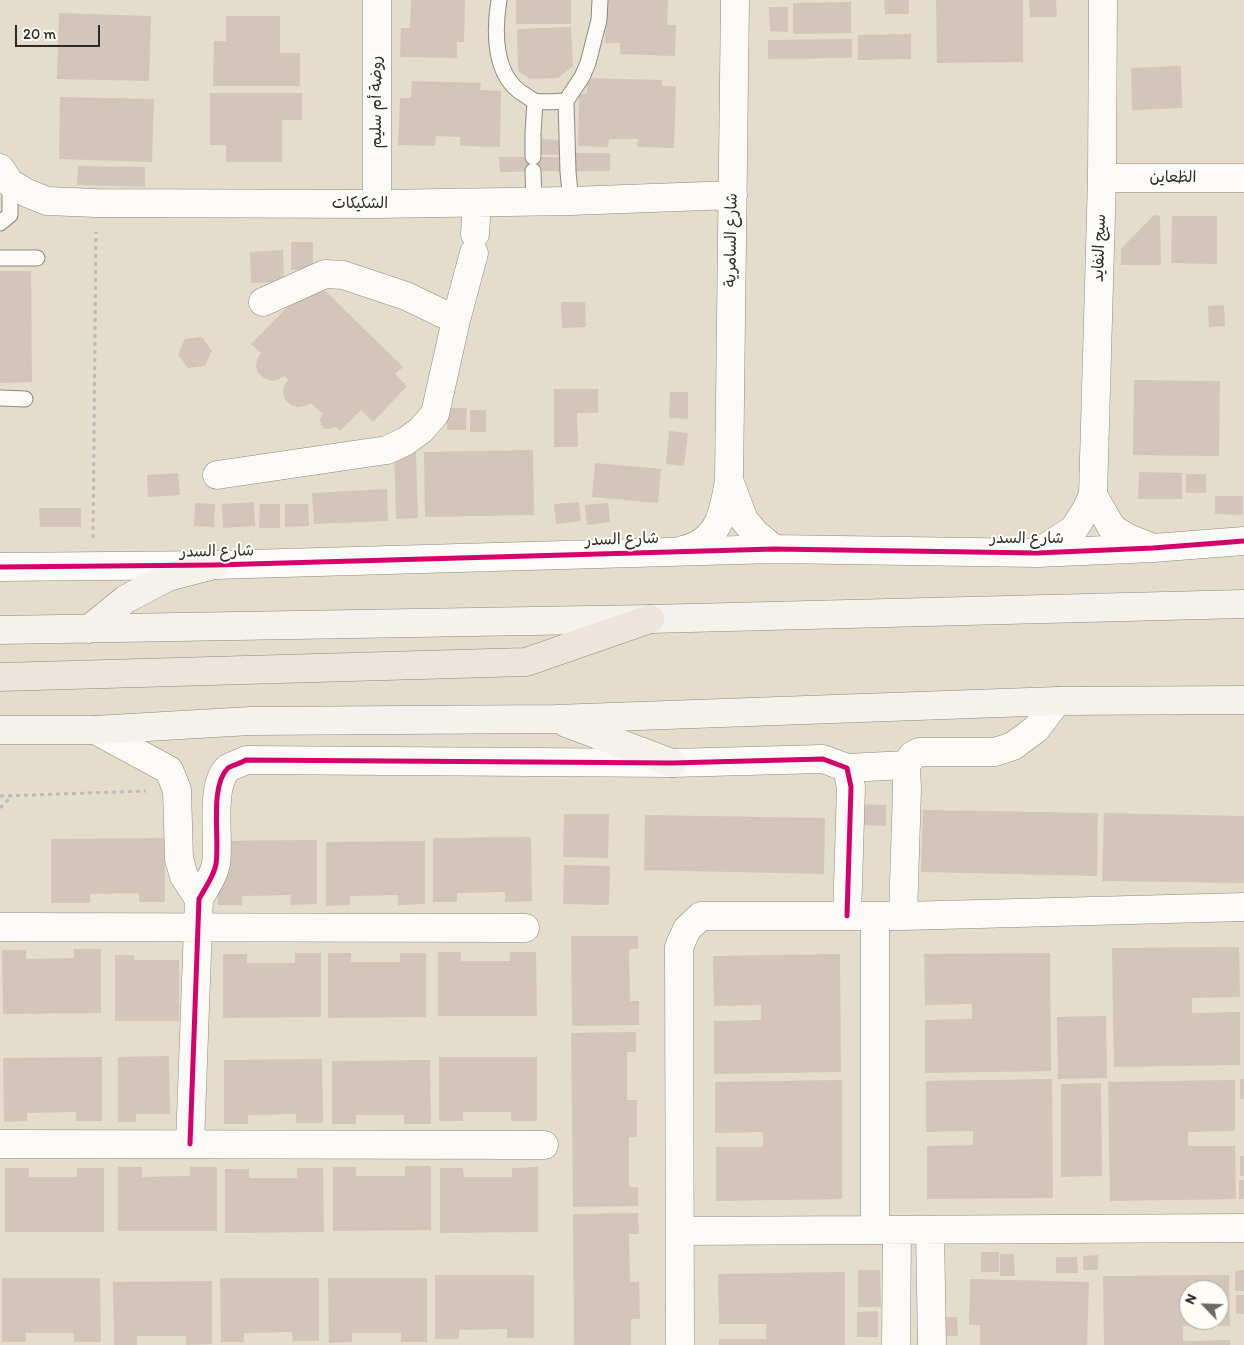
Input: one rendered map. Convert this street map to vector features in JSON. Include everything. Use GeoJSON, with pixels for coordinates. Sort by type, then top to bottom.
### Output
{"type":"FeatureCollection","features":[{"type":"Feature","properties":{"kind":"main road"},"geometry":{"type":"LineString","coordinates":[[89,629],[126,599],[168,577],[214,565]]}},
{"type":"Feature","properties":{"kind":"main road"},"geometry":{"type":"LineString","coordinates":[[0,630],[650,619],[1244,604]]}},
{"type":"Feature","properties":{"kind":"main road"},"geometry":{"type":"LineString","coordinates":[[0,677],[526,662],[650,619]]}},
{"type":"Feature","properties":{"kind":"main road"},"geometry":{"type":"LineString","coordinates":[[0,730],[94,730],[250,721],[555,718],[1057,701],[1244,700]]}},
{"type":"Feature","properties":{"kind":"main road"},"geometry":{"type":"LineString","coordinates":[[555,718],[672,764]]}},
{"type":"Feature","properties":{"kind":"street","name":"روضة أم سليم"},"geometry":{"type":"LineString","coordinates":[[377,0],[378,204]]}},
{"type":"Feature","properties":{"kind":"street","name":"شارع السامرية"},"geometry":{"type":"LineString","coordinates":[[678,551],[697,547],[713,531],[721,515],[729,480],[735,0]]}},
{"type":"Feature","properties":{"kind":"street","name":"سيج النفايد"},"geometry":{"type":"LineString","coordinates":[[1037,553],[1074,529],[1093,496],[1102,178],[1103,0]]}},
{"type":"Feature","properties":{"kind":"street","name":"الشكيكات"},"geometry":{"type":"LineString","coordinates":[[5,175],[27,193],[47,201],[96,203],[477,203],[733,196]]}},
{"type":"Feature","properties":{"kind":"street","name":"الظعاين"},"geometry":{"type":"LineString","coordinates":[[1102,178],[1244,178]]}},
{"type":"Feature","properties":{"kind":"street"},"geometry":{"type":"LineString","coordinates":[[217,475],[387,450],[406,441],[421,430],[435,414],[475,244],[477,203]]}},
{"type":"Feature","properties":{"kind":"street"},"geometry":{"type":"LineString","coordinates":[[263,302],[325,274],[343,275],[406,296],[456,320]]}},
{"type":"Feature","properties":{"kind":"street","name":"شارع السامرية"},"geometry":{"type":"LineString","coordinates":[[729,480],[744,520],[756,534],[774,549]]}},
{"type":"Feature","properties":{"kind":"street"},"geometry":{"type":"LineString","coordinates":[[1093,496],[1112,528],[1128,538],[1153,548]]}},
{"type":"Feature","properties":{"kind":"street","name":"شارع السدر"},"geometry":{"type":"LineString","coordinates":[[0,567],[214,565],[774,549],[1037,553],[1153,548],[1244,541]]}},
{"type":"Feature","properties":{"kind":"street"},"geometry":{"type":"LineString","coordinates":[[903,916],[906,765],[912,756],[920,752],[995,752],[1013,746],[1036,729],[1057,701]]}},
{"type":"Feature","properties":{"kind":"street"},"geometry":{"type":"LineString","coordinates":[[94,730],[168,770],[177,790],[179,859],[184,876],[199,899]]}},
{"type":"Feature","properties":{"kind":"street"},"geometry":{"type":"LineString","coordinates":[[190,1144],[199,899],[214,872],[216,863],[216,813],[220,783],[228,768],[246,760],[672,764],[823,759],[848,768],[906,765]]}},
{"type":"Feature","properties":{"kind":"street"},"geometry":{"type":"LineString","coordinates":[[847,916],[851,802],[848,768]]}},
{"type":"Feature","properties":{"kind":"street"},"geometry":{"type":"LineString","coordinates":[[680,1345],[679,948],[686,929],[701,916],[903,916],[1244,907]]}},
{"type":"Feature","properties":{"kind":"street"},"geometry":{"type":"LineString","coordinates":[[874,916],[886,1230],[896,1345]]}},
{"type":"Feature","properties":{"kind":"street"},"geometry":{"type":"LineString","coordinates":[[0,927],[525,928]]}},
{"type":"Feature","properties":{"kind":"street"},"geometry":{"type":"LineString","coordinates":[[0,1144],[544,1145]]}},
{"type":"Feature","properties":{"kind":"street"},"geometry":{"type":"LineString","coordinates":[[680,1231],[1244,1228]]}},
{"type":"Feature","properties":{"kind":"street"},"geometry":{"type":"LineString","coordinates":[[930,1230],[932,1345]]}},
{"type":"Feature","properties":{"kind":"lane"},"geometry":{"type":"LineString","coordinates":[[499,0],[496,32],[500,61],[506,76],[520,92],[535,101],[566,101]]}},
{"type":"Feature","properties":{"kind":"lane"},"geometry":{"type":"LineString","coordinates":[[571,201],[568,172],[566,101],[582,77],[588,63],[599,20],[600,0]]}},
{"type":"Feature","properties":{"kind":"lane"},"geometry":{"type":"LineString","coordinates":[[534,202],[533,133],[535,101]]}},
{"type":"Feature","properties":{"kind":"lane"},"geometry":{"type":"LineString","coordinates":[[0,223],[10,215],[5,175]]}},
{"type":"Feature","properties":{"kind":"lane"},"geometry":{"type":"LineString","coordinates":[[0,258],[37,258]]}},
{"type":"Feature","properties":{"kind":"lane"},"geometry":{"type":"LineString","coordinates":[[0,398],[25,399]]}},
{"type":"Feature","properties":{"kind":"path"},"geometry":{"type":"LineString","coordinates":[[93,566],[96,203]]}},
{"type":"Feature","properties":{"kind":"path"},"geometry":{"type":"LineString","coordinates":[[0,796],[177,790]]}},
{"type":"Feature","properties":{"kind":"path"},"geometry":{"type":"LineString","coordinates":[[0,808],[13,796]]}},
{"type":"Feature","properties":{"kind":"building"},"geometry":{"type":"Polygon","coordinates":[[[411,0],[465,0],[464,42],[457,42],[457,58],[400,57],[401,28],[410,28],[411,0]]]}},
{"type":"Feature","properties":{"kind":"building"},"geometry":{"type":"Polygon","coordinates":[[[516,0],[571,0],[571,24],[516,24],[516,0]]]}},
{"type":"Feature","properties":{"kind":"building"},"geometry":{"type":"Polygon","coordinates":[[[607,0],[668,0],[667,25],[676,25],[675,56],[620,54],[620,43],[605,43],[607,0]]]}},
{"type":"Feature","properties":{"kind":"building"},"geometry":{"type":"Polygon","coordinates":[[[884,0],[909,0],[909,14],[885,14],[884,0]]]}},
{"type":"Feature","properties":{"kind":"building"},"geometry":{"type":"Polygon","coordinates":[[[936,0],[1023,0],[1023,62],[937,63],[936,0]]]}},
{"type":"Feature","properties":{"kind":"building"},"geometry":{"type":"Polygon","coordinates":[[[1029,0],[1056,0],[1057,17],[1030,17],[1029,0]]]}},
{"type":"Feature","properties":{"kind":"building"},"geometry":{"type":"Polygon","coordinates":[[[851,2],[851,33],[793,34],[793,3],[851,2]]]}},
{"type":"Feature","properties":{"kind":"building"},"geometry":{"type":"Polygon","coordinates":[[[769,7],[788,7],[788,32],[770,31],[769,7]]]}},
{"type":"Feature","properties":{"kind":"building"},"geometry":{"type":"Polygon","coordinates":[[[59,13],[151,16],[149,81],[57,79],[59,13]]]}},
{"type":"Feature","properties":{"kind":"building"},"geometry":{"type":"Polygon","coordinates":[[[226,16],[280,16],[280,53],[300,53],[300,86],[213,86],[214,41],[226,41],[226,16]]]}},
{"type":"Feature","properties":{"kind":"building"},"geometry":{"type":"Polygon","coordinates":[[[571,27],[573,66],[558,78],[530,79],[518,71],[517,29],[571,27]]]}},
{"type":"Feature","properties":{"kind":"building"},"geometry":{"type":"Polygon","coordinates":[[[911,34],[911,59],[858,60],[858,35],[911,34]]]}},
{"type":"Feature","properties":{"kind":"building"},"geometry":{"type":"Polygon","coordinates":[[[852,39],[852,58],[768,59],[768,40],[852,39]]]}},
{"type":"Feature","properties":{"kind":"building"},"geometry":{"type":"Polygon","coordinates":[[[1181,66],[1182,108],[1132,110],[1131,68],[1181,66]]]}},
{"type":"Feature","properties":{"kind":"building"},"geometry":{"type":"Polygon","coordinates":[[[587,78],[662,80],[662,86],[676,86],[674,148],[637,147],[638,139],[609,139],[608,147],[578,146],[579,94],[587,94],[587,78]]]}},
{"type":"Feature","properties":{"kind":"building"},"geometry":{"type":"Polygon","coordinates":[[[412,81],[481,83],[480,90],[501,91],[500,147],[460,146],[460,137],[436,136],[435,146],[398,145],[400,98],[411,98],[412,81]]]}},
{"type":"Feature","properties":{"kind":"building"},"geometry":{"type":"Polygon","coordinates":[[[210,93],[302,93],[302,120],[282,120],[282,162],[226,162],[226,145],[210,145],[210,93]]]}},
{"type":"Feature","properties":{"kind":"building"},"geometry":{"type":"Polygon","coordinates":[[[60,97],[154,99],[152,162],[59,159],[60,97]]]}},
{"type":"Feature","properties":{"kind":"building"},"geometry":{"type":"Polygon","coordinates":[[[534,139],[563,140],[562,155],[534,154],[534,139]]]}},
{"type":"Feature","properties":{"kind":"building"},"geometry":{"type":"Polygon","coordinates":[[[576,153],[610,153],[610,171],[575,171],[576,153]]]}},
{"type":"Feature","properties":{"kind":"building"},"geometry":{"type":"Polygon","coordinates":[[[499,157],[563,157],[563,171],[500,172],[499,157]]]}},
{"type":"Feature","properties":{"kind":"building"},"geometry":{"type":"Polygon","coordinates":[[[78,166],[145,167],[145,187],[77,185],[78,166]]]}},
{"type":"Feature","properties":{"kind":"building"},"geometry":{"type":"Polygon","coordinates":[[[1154,215],[1160,216],[1161,265],[1121,265],[1121,249],[1154,215]]]}},
{"type":"Feature","properties":{"kind":"building"},"geometry":{"type":"Polygon","coordinates":[[[1172,216],[1217,216],[1217,264],[1171,263],[1172,216]]]}},
{"type":"Feature","properties":{"kind":"building"},"geometry":{"type":"Polygon","coordinates":[[[291,242],[313,242],[313,269],[291,270],[291,242]]]}},
{"type":"Feature","properties":{"kind":"building"},"geometry":{"type":"Polygon","coordinates":[[[283,250],[284,282],[251,283],[250,252],[283,250]]]}},
{"type":"Feature","properties":{"kind":"building"},"geometry":{"type":"Polygon","coordinates":[[[0,271],[31,271],[32,382],[0,383],[0,271]]]}},
{"type":"Feature","properties":{"kind":"building"},"geometry":{"type":"Polygon","coordinates":[[[314,280],[403,367],[395,374],[407,386],[373,422],[361,410],[340,431],[336,427],[325,429],[321,425],[320,419],[323,414],[311,403],[297,407],[285,400],[284,386],[288,380],[284,376],[278,380],[271,381],[258,373],[256,367],[257,359],[261,353],[251,344],[314,280]]]}},
{"type":"Feature","properties":{"kind":"building"},"geometry":{"type":"Polygon","coordinates":[[[561,302],[585,302],[586,327],[562,328],[561,302]]]}},
{"type":"Feature","properties":{"kind":"building"},"geometry":{"type":"Polygon","coordinates":[[[1224,305],[1225,326],[1209,327],[1208,306],[1224,305]]]}},
{"type":"Feature","properties":{"kind":"building"},"geometry":{"type":"Polygon","coordinates":[[[202,337],[212,351],[205,366],[188,368],[178,354],[185,339],[202,337]]]}},
{"type":"Feature","properties":{"kind":"building"},"geometry":{"type":"Polygon","coordinates":[[[1134,380],[1220,381],[1219,456],[1133,455],[1134,380]]]}},
{"type":"Feature","properties":{"kind":"building"},"geometry":{"type":"Polygon","coordinates":[[[554,389],[598,389],[598,413],[577,413],[578,447],[554,447],[554,389]]]}},
{"type":"Feature","properties":{"kind":"building"},"geometry":{"type":"Polygon","coordinates":[[[670,392],[688,392],[688,419],[669,418],[670,392]]]}},
{"type":"Feature","properties":{"kind":"building"},"geometry":{"type":"Polygon","coordinates":[[[447,408],[467,408],[466,430],[447,430],[447,408]]]}},
{"type":"Feature","properties":{"kind":"building"},"geometry":{"type":"Polygon","coordinates":[[[470,410],[486,410],[486,432],[470,432],[470,410]]]}},
{"type":"Feature","properties":{"kind":"building"},"geometry":{"type":"Polygon","coordinates":[[[669,431],[688,433],[684,466],[666,464],[669,431]]]}},
{"type":"Feature","properties":{"kind":"building"},"geometry":{"type":"Polygon","coordinates":[[[533,450],[534,515],[425,517],[424,452],[533,450]]]}},
{"type":"Feature","properties":{"kind":"building"},"geometry":{"type":"Polygon","coordinates":[[[394,451],[416,451],[418,518],[396,519],[394,451]]]}},
{"type":"Feature","properties":{"kind":"building"},"geometry":{"type":"Polygon","coordinates":[[[595,463],[661,469],[658,503],[592,497],[595,463]]]}},
{"type":"Feature","properties":{"kind":"building"},"geometry":{"type":"Polygon","coordinates":[[[1139,472],[1182,473],[1182,499],[1138,499],[1139,472]]]}},
{"type":"Feature","properties":{"kind":"building"},"geometry":{"type":"Polygon","coordinates":[[[178,473],[180,495],[148,497],[147,475],[178,473]]]}},
{"type":"Feature","properties":{"kind":"building"},"geometry":{"type":"Polygon","coordinates":[[[1186,474],[1206,474],[1206,493],[1186,493],[1186,474]]]}},
{"type":"Feature","properties":{"kind":"building"},"geometry":{"type":"Polygon","coordinates":[[[387,489],[388,521],[314,524],[312,493],[387,489]]]}},
{"type":"Feature","properties":{"kind":"building"},"geometry":{"type":"Polygon","coordinates":[[[1215,496],[1243,496],[1243,515],[1215,514],[1215,496]]]}},
{"type":"Feature","properties":{"kind":"building"},"geometry":{"type":"Polygon","coordinates":[[[254,502],[255,526],[223,528],[222,504],[254,502]]]}},
{"type":"Feature","properties":{"kind":"building"},"geometry":{"type":"Polygon","coordinates":[[[579,502],[581,521],[556,524],[554,504],[579,502]]]}},
{"type":"Feature","properties":{"kind":"building"},"geometry":{"type":"Polygon","coordinates":[[[195,503],[215,504],[214,527],[194,526],[195,503]]]}},
{"type":"Feature","properties":{"kind":"building"},"geometry":{"type":"Polygon","coordinates":[[[608,503],[610,522],[587,525],[585,505],[608,503]]]}},
{"type":"Feature","properties":{"kind":"building"},"geometry":{"type":"Polygon","coordinates":[[[260,504],[280,504],[280,528],[259,528],[260,504]]]}},
{"type":"Feature","properties":{"kind":"building"},"geometry":{"type":"Polygon","coordinates":[[[285,504],[308,504],[309,526],[285,527],[285,504]]]}},
{"type":"Feature","properties":{"kind":"building"},"geometry":{"type":"Polygon","coordinates":[[[39,508],[81,508],[81,527],[40,527],[39,508]]]}},
{"type":"Feature","properties":{"kind":"building"},"geometry":{"type":"Polygon","coordinates":[[[862,804],[886,805],[886,826],[862,825],[862,804]]]}},
{"type":"Feature","properties":{"kind":"building"},"geometry":{"type":"Polygon","coordinates":[[[923,810],[1098,813],[1097,876],[921,872],[923,810]]]}},
{"type":"Feature","properties":{"kind":"building"},"geometry":{"type":"Polygon","coordinates":[[[1104,813],[1244,816],[1244,883],[1102,881],[1104,813]]]}},
{"type":"Feature","properties":{"kind":"building"},"geometry":{"type":"Polygon","coordinates":[[[564,814],[609,814],[608,858],[563,857],[564,814]]]}},
{"type":"Feature","properties":{"kind":"building"},"geometry":{"type":"Polygon","coordinates":[[[645,815],[825,818],[824,874],[644,870],[645,815]]]}},
{"type":"Feature","properties":{"kind":"building"},"geometry":{"type":"Polygon","coordinates":[[[531,837],[532,901],[505,902],[505,892],[457,893],[457,902],[433,902],[433,838],[531,837]]]}},
{"type":"Feature","properties":{"kind":"building"},"geometry":{"type":"Polygon","coordinates":[[[165,838],[165,902],[139,902],[139,893],[90,894],[90,903],[51,903],[51,839],[165,838]]]}},
{"type":"Feature","properties":{"kind":"building"},"geometry":{"type":"Polygon","coordinates":[[[317,840],[317,904],[290,905],[291,895],[242,896],[242,905],[218,905],[218,841],[317,840]]]}},
{"type":"Feature","properties":{"kind":"building"},"geometry":{"type":"Polygon","coordinates":[[[425,841],[425,904],[398,905],[398,895],[350,896],[350,905],[326,906],[326,842],[425,841]]]}},
{"type":"Feature","properties":{"kind":"building"},"geometry":{"type":"Polygon","coordinates":[[[564,865],[610,866],[609,905],[563,904],[564,865]]]}},
{"type":"Feature","properties":{"kind":"building"},"geometry":{"type":"Polygon","coordinates":[[[571,936],[638,936],[638,949],[629,949],[630,1001],[639,1001],[639,1025],[572,1026],[571,936]]]}},
{"type":"Feature","properties":{"kind":"building"},"geometry":{"type":"Polygon","coordinates":[[[1239,947],[1240,997],[1192,998],[1192,1013],[1240,1012],[1240,1065],[1114,1067],[1112,948],[1239,947]]]}},
{"type":"Feature","properties":{"kind":"building"},"geometry":{"type":"Polygon","coordinates":[[[74,949],[101,949],[101,1013],[3,1014],[2,950],[26,950],[26,959],[74,958],[74,949]]]}},
{"type":"Feature","properties":{"kind":"building"},"geometry":{"type":"Polygon","coordinates":[[[438,952],[461,952],[461,961],[510,961],[510,952],[536,952],[537,1016],[438,1016],[438,952]]]}},
{"type":"Feature","properties":{"kind":"building"},"geometry":{"type":"Polygon","coordinates":[[[295,953],[321,953],[321,1017],[223,1018],[223,954],[247,954],[247,963],[295,963],[295,953]]]}},
{"type":"Feature","properties":{"kind":"building"},"geometry":{"type":"Polygon","coordinates":[[[328,953],[351,953],[351,962],[400,962],[400,953],[426,953],[426,1017],[328,1018],[328,953]]]}},
{"type":"Feature","properties":{"kind":"building"},"geometry":{"type":"Polygon","coordinates":[[[1050,953],[1051,1071],[925,1073],[925,1020],[972,1019],[972,1004],[925,1005],[924,954],[1050,953]]]}},
{"type":"Feature","properties":{"kind":"building"},"geometry":{"type":"Polygon","coordinates":[[[840,954],[841,1072],[714,1074],[714,1021],[761,1020],[761,1005],[714,1006],[713,956],[840,954]]]}},
{"type":"Feature","properties":{"kind":"building"},"geometry":{"type":"Polygon","coordinates":[[[115,955],[134,955],[134,960],[179,960],[179,1021],[115,1021],[115,955]]]}},
{"type":"Feature","properties":{"kind":"building"},"geometry":{"type":"Polygon","coordinates":[[[1106,1016],[1107,1078],[1058,1079],[1057,1017],[1106,1016]]]}},
{"type":"Feature","properties":{"kind":"building"},"geometry":{"type":"Polygon","coordinates":[[[636,1032],[636,1052],[627,1052],[627,1100],[637,1100],[637,1137],[629,1137],[629,1187],[638,1187],[638,1206],[573,1207],[571,1033],[636,1032]]]}},
{"type":"Feature","properties":{"kind":"building"},"geometry":{"type":"Polygon","coordinates":[[[169,1056],[170,1114],[136,1114],[136,1122],[118,1122],[118,1057],[169,1056]]]}},
{"type":"Feature","properties":{"kind":"building"},"geometry":{"type":"Polygon","coordinates":[[[102,1057],[102,1121],[76,1121],[76,1112],[27,1113],[27,1121],[4,1122],[3,1058],[102,1057]]]}},
{"type":"Feature","properties":{"kind":"building"},"geometry":{"type":"Polygon","coordinates":[[[439,1057],[537,1057],[537,1121],[511,1121],[511,1112],[463,1112],[463,1121],[439,1121],[439,1057]]]}},
{"type":"Feature","properties":{"kind":"building"},"geometry":{"type":"Polygon","coordinates":[[[322,1059],[323,1123],[296,1123],[296,1114],[248,1115],[248,1124],[224,1124],[224,1060],[322,1059]]]}},
{"type":"Feature","properties":{"kind":"building"},"geometry":{"type":"Polygon","coordinates":[[[430,1060],[431,1124],[404,1124],[404,1115],[356,1115],[356,1124],[332,1124],[332,1061],[430,1060]]]}},
{"type":"Feature","properties":{"kind":"building"},"geometry":{"type":"Polygon","coordinates":[[[1052,1079],[1053,1198],[927,1199],[927,1146],[973,1145],[973,1131],[926,1132],[926,1081],[1052,1079]]]}},
{"type":"Feature","properties":{"kind":"building"},"geometry":{"type":"Polygon","coordinates":[[[1240,1079],[1244,1079],[1244,1099],[1240,1099],[1240,1079]]]}},
{"type":"Feature","properties":{"kind":"building"},"geometry":{"type":"Polygon","coordinates":[[[842,1080],[842,1199],[716,1201],[716,1147],[763,1147],[763,1132],[715,1133],[715,1082],[842,1080]]]}},
{"type":"Feature","properties":{"kind":"building"},"geometry":{"type":"Polygon","coordinates":[[[1235,1080],[1235,1131],[1188,1132],[1188,1146],[1235,1146],[1236,1199],[1110,1201],[1108,1082],[1235,1080]]]}},
{"type":"Feature","properties":{"kind":"building"},"geometry":{"type":"Polygon","coordinates":[[[1101,1083],[1102,1176],[1061,1177],[1061,1084],[1101,1083]]]}},
{"type":"Feature","properties":{"kind":"building"},"geometry":{"type":"Polygon","coordinates":[[[1240,1156],[1244,1156],[1244,1176],[1240,1176],[1240,1156]]]}},
{"type":"Feature","properties":{"kind":"building"},"geometry":{"type":"Polygon","coordinates":[[[405,1166],[431,1166],[431,1230],[333,1231],[333,1167],[356,1167],[356,1176],[405,1176],[405,1166]]]}},
{"type":"Feature","properties":{"kind":"building"},"geometry":{"type":"Polygon","coordinates":[[[118,1167],[142,1167],[142,1177],[190,1176],[190,1167],[217,1167],[217,1231],[118,1231],[118,1167]]]}},
{"type":"Feature","properties":{"kind":"building"},"geometry":{"type":"Polygon","coordinates":[[[538,1167],[538,1232],[440,1233],[440,1168],[463,1168],[464,1177],[512,1177],[512,1168],[538,1167]]]}},
{"type":"Feature","properties":{"kind":"building"},"geometry":{"type":"Polygon","coordinates":[[[5,1168],[29,1168],[29,1177],[77,1177],[77,1168],[104,1168],[104,1232],[5,1232],[5,1168]]]}},
{"type":"Feature","properties":{"kind":"building"},"geometry":{"type":"Polygon","coordinates":[[[297,1168],[323,1168],[324,1232],[225,1233],[225,1169],[249,1169],[249,1178],[297,1178],[297,1168]]]}},
{"type":"Feature","properties":{"kind":"building"},"geometry":{"type":"Polygon","coordinates":[[[1239,1180],[1244,1180],[1244,1199],[1239,1199],[1239,1180]]]}},
{"type":"Feature","properties":{"kind":"building"},"geometry":{"type":"Polygon","coordinates":[[[638,1213],[639,1234],[629,1234],[630,1282],[639,1282],[640,1319],[631,1319],[631,1345],[574,1345],[573,1214],[638,1213]]]}},
{"type":"Feature","properties":{"kind":"building"},"geometry":{"type":"Polygon","coordinates":[[[981,1252],[999,1252],[999,1272],[981,1272],[981,1252]]]}},
{"type":"Feature","properties":{"kind":"building"},"geometry":{"type":"Polygon","coordinates":[[[1000,1254],[1014,1254],[1015,1276],[1000,1276],[1000,1254]]]}},
{"type":"Feature","properties":{"kind":"building"},"geometry":{"type":"Polygon","coordinates":[[[1098,1255],[1098,1270],[1083,1270],[1083,1256],[1098,1255]]]}},
{"type":"Feature","properties":{"kind":"building"},"geometry":{"type":"Polygon","coordinates":[[[1056,1257],[1077,1257],[1078,1273],[1056,1273],[1056,1257]]]}},
{"type":"Feature","properties":{"kind":"building"},"geometry":{"type":"Polygon","coordinates":[[[858,1270],[880,1270],[881,1307],[858,1307],[858,1270]]]}},
{"type":"Feature","properties":{"kind":"building"},"geometry":{"type":"Polygon","coordinates":[[[1244,1270],[1244,1291],[1235,1291],[1235,1271],[1244,1270]]]}},
{"type":"Feature","properties":{"kind":"building"},"geometry":{"type":"Polygon","coordinates":[[[845,1272],[845,1345],[719,1345],[719,1339],[766,1339],[766,1324],[719,1324],[718,1274],[845,1272]]]}},
{"type":"Feature","properties":{"kind":"building"},"geometry":{"type":"Polygon","coordinates":[[[435,1275],[534,1275],[534,1338],[507,1338],[507,1329],[459,1330],[459,1339],[435,1339],[435,1275]]]}},
{"type":"Feature","properties":{"kind":"building"},"geometry":{"type":"Polygon","coordinates":[[[1229,1275],[1230,1326],[1229,1280],[1179,1280],[1179,1330],[1183,1330],[1183,1341],[1230,1340],[1230,1345],[1104,1345],[1103,1276],[1229,1275]]]}},
{"type":"Feature","properties":{"kind":"building"},"geometry":{"type":"Polygon","coordinates":[[[2,1278],[100,1278],[101,1342],[74,1342],[74,1333],[26,1333],[26,1342],[2,1342],[2,1278]]]}},
{"type":"Feature","properties":{"kind":"building"},"geometry":{"type":"Polygon","coordinates":[[[220,1278],[319,1278],[319,1341],[293,1341],[292,1332],[244,1333],[244,1342],[221,1342],[220,1278]]]}},
{"type":"Feature","properties":{"kind":"building"},"geometry":{"type":"Polygon","coordinates":[[[328,1278],[427,1278],[427,1342],[401,1342],[401,1333],[352,1333],[352,1342],[329,1343],[328,1278]]]}},
{"type":"Feature","properties":{"kind":"building"},"geometry":{"type":"Polygon","coordinates":[[[970,1279],[1089,1282],[1087,1345],[980,1345],[980,1325],[969,1325],[970,1279]]]}},
{"type":"Feature","properties":{"kind":"building"},"geometry":{"type":"Polygon","coordinates":[[[212,1281],[212,1344],[186,1345],[186,1336],[137,1336],[137,1345],[114,1345],[113,1282],[212,1281]]]}},
{"type":"Feature","properties":{"kind":"building"},"geometry":{"type":"Polygon","coordinates":[[[1236,1295],[1244,1295],[1244,1314],[1236,1314],[1236,1295]]]}},
{"type":"Feature","properties":{"kind":"building"},"geometry":{"type":"Polygon","coordinates":[[[878,1311],[878,1337],[857,1337],[857,1312],[878,1311]]]}},
{"type":"Feature","properties":{"kind":"building"},"geometry":{"type":"Polygon","coordinates":[[[938,1317],[957,1317],[958,1336],[938,1336],[938,1317]]]}},
{"type":"Feature","properties":{"kind":"cycle path"},"geometry":{"type":"LineString","coordinates":[[0,567],[214,565],[774,549],[1037,553],[1153,548],[1244,541]]}},
{"type":"Feature","properties":{"kind":"cycle path"},"geometry":{"type":"LineString","coordinates":[[190,1144],[199,899],[216,864],[216,814],[222,776],[228,768],[246,760],[672,763],[823,759],[847,768],[851,787],[847,916]]}}]}
